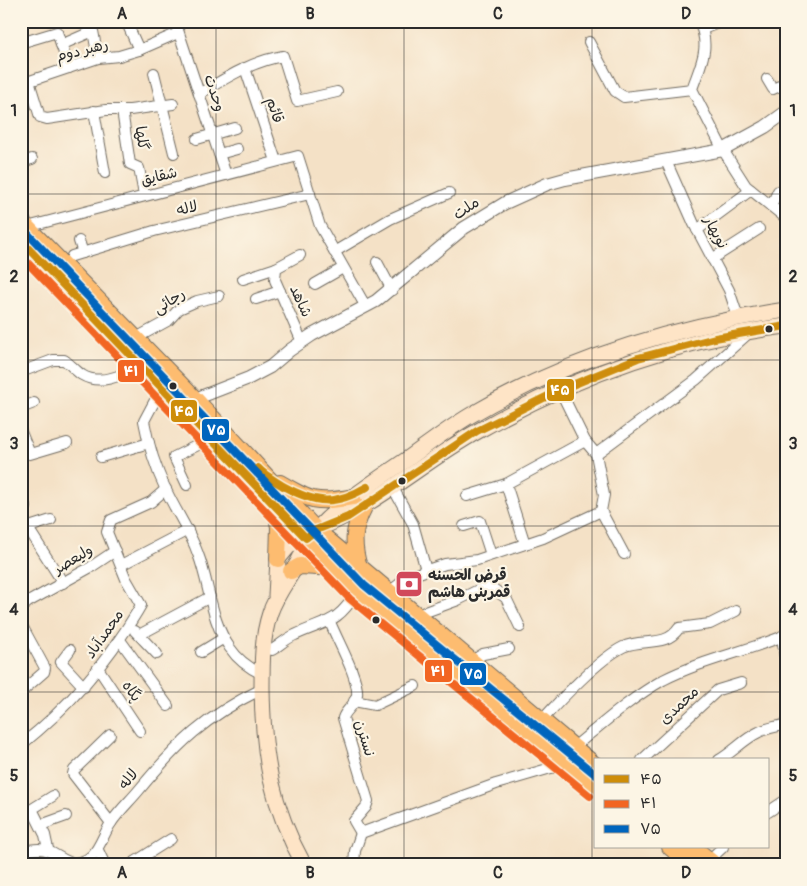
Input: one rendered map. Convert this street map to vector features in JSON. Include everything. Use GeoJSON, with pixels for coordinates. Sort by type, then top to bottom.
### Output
{"type":"FeatureCollection","features":[{"type":"Feature","properties":{"kind":"main road"},"geometry":{"type":"LineString","coordinates":[[23,230],[136,338],[195,399],[263,474],[312,534],[335,568],[357,592],[594,786]]}},
{"type":"Feature","properties":{"kind":"main road"},"geometry":{"type":"LineString","coordinates":[[23,230],[140,367],[275,506],[359,567],[594,764]]}},
{"type":"Feature","properties":{"kind":"main road"},"geometry":{"type":"LineString","coordinates":[[278,559],[294,540],[312,534],[348,517],[358,502],[406,460],[471,415],[555,373],[641,341],[738,317],[786,310]]}},
{"type":"Feature","properties":{"kind":"main road"},"geometry":{"type":"LineString","coordinates":[[263,474],[308,499],[358,502],[393,488],[477,431],[560,390],[638,358],[715,338],[786,326]]}},
{"type":"Feature","properties":{"kind":"main road"},"geometry":{"type":"LineString","coordinates":[[406,460],[416,472]]}},
{"type":"Feature","properties":{"kind":"main road"},"geometry":{"type":"LineString","coordinates":[[358,502],[353,549],[359,567]]}},
{"type":"Feature","properties":{"kind":"main road"},"geometry":{"type":"LineString","coordinates":[[275,506],[279,527],[278,559],[276,596],[265,635],[262,682],[264,748],[270,779],[281,816],[304,865]]}},
{"type":"Feature","properties":{"kind":"main road"},"geometry":{"type":"LineString","coordinates":[[276,596],[291,571],[302,558],[312,534]]}},
{"type":"Feature","properties":{"kind":"main road"},"geometry":{"type":"LineString","coordinates":[[291,571],[300,566],[335,568]]}},
{"type":"Feature","properties":{"kind":"main road"},"geometry":{"type":"LineString","coordinates":[[672,848],[689,859],[712,862]]}},
{"type":"Feature","properties":{"kind":"street"},"geometry":{"type":"LineString","coordinates":[[126,21],[139,50]]}},
{"type":"Feature","properties":{"kind":"street","name":"وحدت"},"geometry":{"type":"LineString","coordinates":[[175,21],[226,175]]}},
{"type":"Feature","properties":{"kind":"street"},"geometry":{"type":"LineString","coordinates":[[723,21],[701,25],[706,36],[705,54],[692,89],[723,150],[751,190],[786,218]]}},
{"type":"Feature","properties":{"kind":"street"},"geometry":{"type":"LineString","coordinates":[[61,45],[93,31],[98,58]]}},
{"type":"Feature","properties":{"kind":"street"},"geometry":{"type":"LineString","coordinates":[[27,41],[57,32],[69,68]]}},
{"type":"Feature","properties":{"kind":"street","name":"رهبر دوم"},"geometry":{"type":"LineString","coordinates":[[25,82],[98,58],[119,56],[139,50],[178,33]]}},
{"type":"Feature","properties":{"kind":"street"},"geometry":{"type":"LineString","coordinates":[[589,42],[615,91],[624,97],[692,89]]}},
{"type":"Feature","properties":{"kind":"street"},"geometry":{"type":"LineString","coordinates":[[199,94],[266,58],[283,56],[296,101],[337,92]]}},
{"type":"Feature","properties":{"kind":"street","name":"قائم"},"geometry":{"type":"LineString","coordinates":[[246,68],[276,161]]}},
{"type":"Feature","properties":{"kind":"street"},"geometry":{"type":"LineString","coordinates":[[154,72],[168,105],[174,154]]}},
{"type":"Feature","properties":{"kind":"street"},"geometry":{"type":"LineString","coordinates":[[768,79],[773,89],[786,84]]}},
{"type":"Feature","properties":{"kind":"street"},"geometry":{"type":"LineString","coordinates":[[25,82],[40,117],[47,119],[94,111],[168,105]]}},
{"type":"Feature","properties":{"kind":"street","name":"گلها"},"geometry":{"type":"LineString","coordinates":[[122,110],[130,164],[139,168],[144,195]]}},
{"type":"Feature","properties":{"kind":"street"},"geometry":{"type":"LineString","coordinates":[[94,111],[105,173]]}},
{"type":"Feature","properties":{"kind":"street","name":"ملت"},"geometry":{"type":"LineString","coordinates":[[195,399],[263,371],[302,342],[366,307],[392,290],[464,228],[513,199],[547,184],[565,179],[666,162],[723,150],[765,127],[786,112]]}},
{"type":"Feature","properties":{"kind":"street"},"geometry":{"type":"LineString","coordinates":[[197,139],[235,128]]}},
{"type":"Feature","properties":{"kind":"street"},"geometry":{"type":"LineString","coordinates":[[219,154],[237,149]]}},
{"type":"Feature","properties":{"kind":"street","name":"شقایق"},"geometry":{"type":"LineString","coordinates":[[23,230],[144,195],[298,156],[310,194]]}},
{"type":"Feature","properties":{"kind":"street"},"geometry":{"type":"LineString","coordinates":[[21,162],[32,159]]}},
{"type":"Feature","properties":{"kind":"street","name":"نوبهار"},"geometry":{"type":"LineString","coordinates":[[666,162],[697,230],[730,290],[738,317]]}},
{"type":"Feature","properties":{"kind":"street"},"geometry":{"type":"LineString","coordinates":[[770,206],[778,191],[786,188]]}},
{"type":"Feature","properties":{"kind":"street"},"geometry":{"type":"LineString","coordinates":[[697,230],[751,190]]}},
{"type":"Feature","properties":{"kind":"street"},"geometry":{"type":"LineString","coordinates":[[334,252],[390,219],[449,193]]}},
{"type":"Feature","properties":{"kind":"street"},"geometry":{"type":"LineString","coordinates":[[310,194],[320,226],[366,307]]}},
{"type":"Feature","properties":{"kind":"street","name":"لاله"},"geometry":{"type":"LineString","coordinates":[[72,256],[154,232],[310,194]]}},
{"type":"Feature","properties":{"kind":"street"},"geometry":{"type":"LineString","coordinates":[[712,259],[759,229]]}},
{"type":"Feature","properties":{"kind":"street"},"geometry":{"type":"LineString","coordinates":[[78,241],[83,253]]}},
{"type":"Feature","properties":{"kind":"street"},"geometry":{"type":"LineString","coordinates":[[243,279],[276,268],[300,255]]}},
{"type":"Feature","properties":{"kind":"street"},"geometry":{"type":"LineString","coordinates":[[377,262],[392,290]]}},
{"type":"Feature","properties":{"kind":"street","name":"شاهد"},"geometry":{"type":"LineString","coordinates":[[276,268],[275,280],[302,342]]}},
{"type":"Feature","properties":{"kind":"street"},"geometry":{"type":"LineString","coordinates":[[315,284],[343,268]]}},
{"type":"Feature","properties":{"kind":"street"},"geometry":{"type":"LineString","coordinates":[[256,299],[280,291]]}},
{"type":"Feature","properties":{"kind":"street","name":"رجائی"},"geometry":{"type":"LineString","coordinates":[[136,338],[169,320],[179,310],[197,301],[220,296]]}},
{"type":"Feature","properties":{"kind":"street"},"geometry":{"type":"LineString","coordinates":[[596,454],[696,380],[750,332]]}},
{"type":"Feature","properties":{"kind":"street"},"geometry":{"type":"LineString","coordinates":[[21,372],[53,360],[64,360],[81,374],[94,381],[123,375],[140,367]]}},
{"type":"Feature","properties":{"kind":"street"},"geometry":{"type":"LineString","coordinates":[[161,389],[144,420],[149,443],[166,489],[199,555],[210,597],[224,638],[230,649],[262,682]]}},
{"type":"Feature","properties":{"kind":"street"},"geometry":{"type":"LineString","coordinates":[[560,390],[585,441],[596,454],[604,496],[601,511],[624,554]]}},
{"type":"Feature","properties":{"kind":"street"},"geometry":{"type":"LineString","coordinates":[[21,408],[34,403]]}},
{"type":"Feature","properties":{"kind":"street"},"geometry":{"type":"LineString","coordinates":[[21,432],[24,445],[30,454],[67,443]]}},
{"type":"Feature","properties":{"kind":"street"},"geometry":{"type":"LineString","coordinates":[[187,485],[174,457],[210,439]]}},
{"type":"Feature","properties":{"kind":"street"},"geometry":{"type":"LineString","coordinates":[[467,496],[506,484],[585,441]]}},
{"type":"Feature","properties":{"kind":"street"},"geometry":{"type":"LineString","coordinates":[[101,457],[149,443]]}},
{"type":"Feature","properties":{"kind":"street"},"geometry":{"type":"LineString","coordinates":[[506,484],[525,544]]}},
{"type":"Feature","properties":{"kind":"street"},"geometry":{"type":"LineString","coordinates":[[393,488],[413,524],[426,570]]}},
{"type":"Feature","properties":{"kind":"street","name":"محمدآباد"},"geometry":{"type":"LineString","coordinates":[[21,745],[51,721],[84,687],[130,625],[140,605],[107,532],[111,520],[151,502],[166,489]]}},
{"type":"Feature","properties":{"kind":"street"},"geometry":{"type":"LineString","coordinates":[[389,592],[410,576],[525,544],[601,511]]}},
{"type":"Feature","properties":{"kind":"street"},"geometry":{"type":"LineString","coordinates":[[21,517],[63,583]]}},
{"type":"Feature","properties":{"kind":"street"},"geometry":{"type":"LineString","coordinates":[[29,527],[51,520]]}},
{"type":"Feature","properties":{"kind":"street"},"geometry":{"type":"LineString","coordinates":[[464,526],[480,521],[491,555]]}},
{"type":"Feature","properties":{"kind":"street"},"geometry":{"type":"LineString","coordinates":[[121,565],[188,530]]}},
{"type":"Feature","properties":{"kind":"street","name":"ولیعصر"},"geometry":{"type":"LineString","coordinates":[[23,602],[63,583],[115,551]]}},
{"type":"Feature","properties":{"kind":"street"},"geometry":{"type":"LineString","coordinates":[[417,615],[458,600],[488,585],[506,598],[520,627]]}},
{"type":"Feature","properties":{"kind":"street"},"geometry":{"type":"LineString","coordinates":[[272,650],[293,635],[330,622],[347,608],[357,592]]}},
{"type":"Feature","properties":{"kind":"street"},"geometry":{"type":"LineString","coordinates":[[139,635],[210,597]]}},
{"type":"Feature","properties":{"kind":"street"},"geometry":{"type":"LineString","coordinates":[[542,720],[580,681],[623,646],[662,641],[674,636],[679,628],[710,624],[736,611]]}},
{"type":"Feature","properties":{"kind":"street","name":"نسترن"},"geometry":{"type":"LineString","coordinates":[[330,622],[354,678],[357,695],[343,718],[368,801],[366,807],[354,821],[361,833]]}},
{"type":"Feature","properties":{"kind":"street"},"geometry":{"type":"LineString","coordinates":[[21,624],[45,668],[44,672],[21,692]]}},
{"type":"Feature","properties":{"kind":"street"},"geometry":{"type":"LineString","coordinates":[[130,625],[157,654]]}},
{"type":"Feature","properties":{"kind":"street"},"geometry":{"type":"LineString","coordinates":[[574,747],[632,700],[663,680],[709,660],[784,635],[786,665]]}},
{"type":"Feature","properties":{"kind":"street"},"geometry":{"type":"LineString","coordinates":[[201,652],[224,638]]}},
{"type":"Feature","properties":{"kind":"street"},"geometry":{"type":"LineString","coordinates":[[120,640],[168,706]]}},
{"type":"Feature","properties":{"kind":"street"},"geometry":{"type":"LineString","coordinates":[[472,661],[483,654],[508,649]]}},
{"type":"Feature","properties":{"kind":"street"},"geometry":{"type":"LineString","coordinates":[[70,650],[60,662],[84,687]]}},
{"type":"Feature","properties":{"kind":"street","name":"پگاه"},"geometry":{"type":"LineString","coordinates":[[98,668],[140,731]]}},
{"type":"Feature","properties":{"kind":"street","name":"لاله"},"geometry":{"type":"LineString","coordinates":[[98,850],[111,824],[174,750],[196,728],[236,702],[262,682]]}},
{"type":"Feature","properties":{"kind":"street","name":"محمدی"},"geometry":{"type":"LineString","coordinates":[[644,758],[718,690],[741,682]]}},
{"type":"Feature","properties":{"kind":"street"},"geometry":{"type":"LineString","coordinates":[[354,701],[375,705],[414,686]]}},
{"type":"Feature","properties":{"kind":"street"},"geometry":{"type":"LineString","coordinates":[[722,758],[735,751],[744,741],[760,732],[783,725]]}},
{"type":"Feature","properties":{"kind":"street"},"geometry":{"type":"LineString","coordinates":[[110,735],[74,770],[73,774],[111,824]]}},
{"type":"Feature","properties":{"kind":"street"},"geometry":{"type":"LineString","coordinates":[[354,865],[355,851],[361,833],[496,784],[551,768],[570,767]]}},
{"type":"Feature","properties":{"kind":"street"},"geometry":{"type":"LineString","coordinates":[[48,849],[41,825],[32,808],[53,796]]}},
{"type":"Feature","properties":{"kind":"street"},"geometry":{"type":"LineString","coordinates":[[770,811],[786,800]]}},
{"type":"Feature","properties":{"kind":"street"},"geometry":{"type":"LineString","coordinates":[[41,825],[66,816]]}},
{"type":"Feature","properties":{"kind":"street"},"geometry":{"type":"LineString","coordinates":[[130,865],[172,838]]}},
{"type":"Feature","properties":{"kind":"street"},"geometry":{"type":"LineString","coordinates":[[712,862],[722,848]]}},
{"type":"Feature","properties":{"kind":"street"},"geometry":{"type":"LineString","coordinates":[[21,852],[31,849],[48,849],[71,863],[90,858],[98,850],[105,865]]}},
{"type":"Feature","properties":{"kind":"transit line","name":"۷۵"},"geometry":{"type":"LineString","coordinates":[[28,234],[364,585],[594,773]]}},
{"type":"Feature","properties":{"kind":"transit line","name":"۴۵"},"geometry":{"type":"LineString","coordinates":[[21,241],[306,538],[316,530],[348,517],[477,431],[560,390],[638,358],[715,338],[786,326]]}},
{"type":"Feature","properties":{"kind":"transit line","name":"۴۱"},"geometry":{"type":"LineString","coordinates":[[21,256],[350,599],[590,796]]}},
{"type":"Feature","properties":{"kind":"transit line","name":"۴۵"},"geometry":{"type":"LineString","coordinates":[[258,468],[283,486],[316,499],[335,500],[367,487]]}},
{"type":"Feature","properties":{"kind":"place","name":"قرض الحسنه قمربنی هاشم"},"geometry":{"type":"Point","coordinates":[409,584]}}]}
